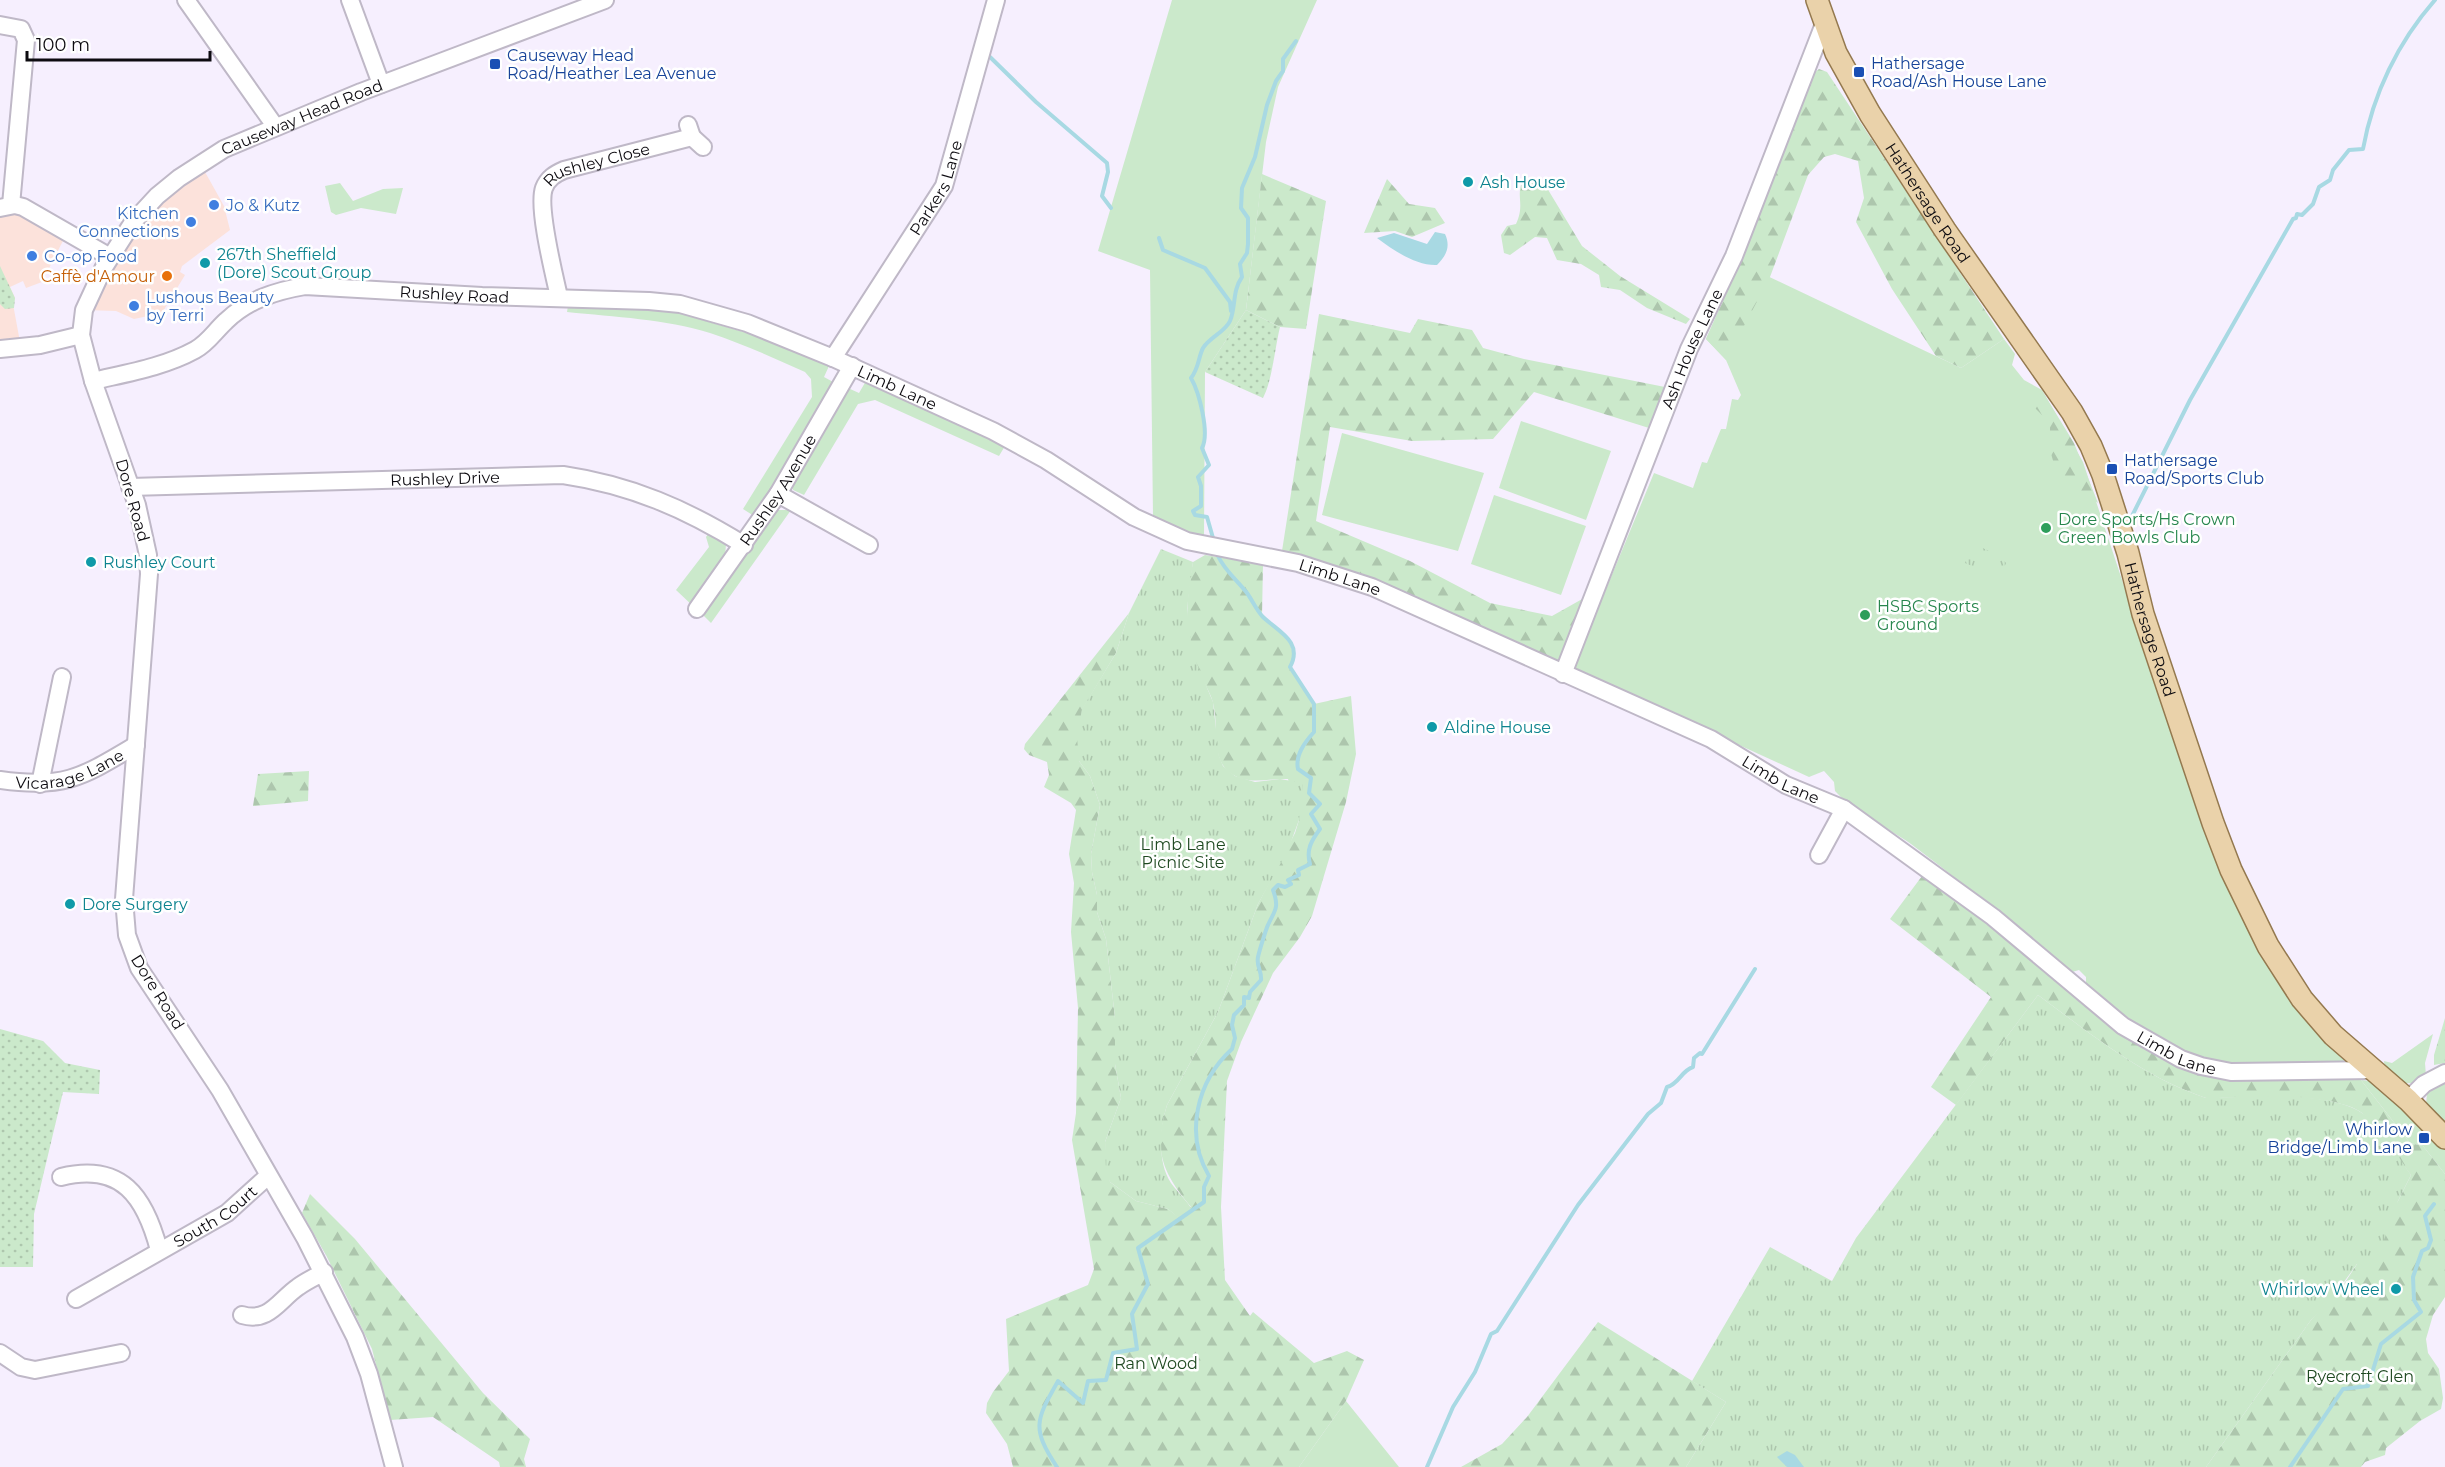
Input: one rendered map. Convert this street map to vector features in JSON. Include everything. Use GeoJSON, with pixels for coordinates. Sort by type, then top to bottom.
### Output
{"type":"FeatureCollection","features":[{"type":"Feature","properties":{"kind":"main road","name":"Hathersage Road"},"geometry":{"type":"LineString","coordinates":[[1817,0],[1836,52],[1870,114],[1945,230],[2082,429],[2103,475],[2128,553],[2143,614],[2213,823],[2231,870],[2268,946],[2302,999],[2333,1035],[2408,1100],[2445,1138]]}},
{"type":"Feature","properties":{"kind":"street"},"geometry":{"type":"LineString","coordinates":[[186,0],[275,126]]}},
{"type":"Feature","properties":{"kind":"street"},"geometry":{"type":"LineString","coordinates":[[350,0],[381,84]]}},
{"type":"Feature","properties":{"kind":"street","name":"Parkers Lane"},"geometry":{"type":"LineString","coordinates":[[833,358],[944,186],[996,0]]}},
{"type":"Feature","properties":{"kind":"street","name":"Causeway Head Road"},"geometry":{"type":"LineString","coordinates":[[81,334],[88,299],[110,257],[142,211],[179,178],[224,149],[381,84],[601,1]]}},
{"type":"Feature","properties":{"kind":"street","name":"Ash House Lane"},"geometry":{"type":"LineString","coordinates":[[1563,674],[1689,349],[1734,256],[1824,24]]}},
{"type":"Feature","properties":{"kind":"street"},"geometry":{"type":"LineString","coordinates":[[0,25],[21,29],[26,40],[6,206],[23,207],[110,257]]}},
{"type":"Feature","properties":{"kind":"street","name":"Rushley Close"},"geometry":{"type":"LineString","coordinates":[[558,297],[543,215],[542,195],[548,180],[564,170],[694,137]]}},
{"type":"Feature","properties":{"kind":"street","name":"Rushley Road"},"geometry":{"type":"LineString","coordinates":[[93,381],[155,366],[189,354],[203,345],[240,309],[267,295],[305,286],[681,304],[747,323],[833,358]]}},
{"type":"Feature","properties":{"kind":"street"},"geometry":{"type":"LineString","coordinates":[[0,349],[40,345],[81,334]]}},
{"type":"Feature","properties":{"kind":"street","name":"Dore Road"},"geometry":{"type":"LineString","coordinates":[[81,334],[93,381],[130,487],[147,547],[149,574],[124,899],[129,944],[139,968],[204,1063],[324,1272],[369,1374],[394,1467]]}},
{"type":"Feature","properties":{"kind":"street","name":"Limb Lane"},"geometry":{"type":"LineString","coordinates":[[833,358],[1002,436],[1046,460],[1134,517],[1187,541],[1298,563],[1364,584],[1425,609],[1563,674],[1711,739],[1786,785],[1844,809],[1993,917],[2123,1026],[2172,1055],[2201,1066],[2231,1072],[2373,1070]]}},
{"type":"Feature","properties":{"kind":"street","name":"Rushley Avenue"},"geometry":{"type":"LineString","coordinates":[[697,609],[778,494],[852,366]]}},
{"type":"Feature","properties":{"kind":"street","name":"Rushley Drive"},"geometry":{"type":"LineString","coordinates":[[130,487],[563,475],[613,484],[659,499],[691,513],[744,544]]}},
{"type":"Feature","properties":{"kind":"street"},"geometry":{"type":"LineString","coordinates":[[778,494],[869,545]]}},
{"type":"Feature","properties":{"kind":"street"},"geometry":{"type":"LineString","coordinates":[[40,784],[62,677]]}},
{"type":"Feature","properties":{"kind":"street","name":"Vicarage Lane"},"geometry":{"type":"LineString","coordinates":[[0,780],[40,784],[71,780],[136,745]]}},
{"type":"Feature","properties":{"kind":"street"},"geometry":{"type":"LineString","coordinates":[[1819,855],[1844,809]]}},
{"type":"Feature","properties":{"kind":"street"},"geometry":{"type":"LineString","coordinates":[[2408,1100],[2424,1084],[2445,1073]]}},
{"type":"Feature","properties":{"kind":"street","name":"South Court"},"geometry":{"type":"LineString","coordinates":[[61,1177],[92,1173],[106,1175],[122,1183],[145,1208],[159,1250]]}},
{"type":"Feature","properties":{"kind":"street","name":"South Court"},"geometry":{"type":"LineString","coordinates":[[76,1299],[227,1213],[268,1176]]}},
{"type":"Feature","properties":{"kind":"street"},"geometry":{"type":"LineString","coordinates":[[242,1315],[257,1317],[266,1315],[298,1286],[324,1272]]}},
{"type":"Feature","properties":{"kind":"street"},"geometry":{"type":"LineString","coordinates":[[0,1353],[21,1367],[35,1370],[121,1353]]}},
{"type":"Feature","properties":{"kind":"shaded area"},"geometry":{"type":"Polygon","coordinates":[[[200,163],[224,206],[230,230],[182,266],[180,272],[185,275],[162,313],[134,319],[116,311],[84,310],[118,243],[200,163]]]}},
{"type":"Feature","properties":{"kind":"shaded area"},"geometry":{"type":"Polygon","coordinates":[[[3,207],[67,233],[42,282],[26,288],[23,281],[10,287],[15,298],[13,304],[20,342],[0,342],[0,208],[3,207]]]}},
{"type":"Feature","properties":{"kind":"green space"},"geometry":{"type":"Polygon","coordinates":[[[1172,0],[1317,0],[1278,87],[1266,142],[1246,310],[1205,372],[1204,537],[1190,534],[1153,516],[1150,270],[1098,251],[1172,0]]]}},
{"type":"Feature","properties":{"kind":"green space"},"geometry":{"type":"Polygon","coordinates":[[[1819,69],[1827,72],[2004,339],[1961,368],[1936,356],[1892,289],[1856,222],[1864,198],[1858,161],[1835,154],[1824,157],[1808,175],[1770,277],[1726,360],[1706,339],[1740,263],[1813,74],[1819,69]]]}},
{"type":"Feature","properties":{"kind":"green space"},"geometry":{"type":"Polygon","coordinates":[[[1262,174],[1326,201],[1306,329],[1280,327],[1246,310],[1262,174]]]}},
{"type":"Feature","properties":{"kind":"green space"},"geometry":{"type":"Polygon","coordinates":[[[1387,179],[1409,204],[1435,208],[1445,223],[1412,237],[1395,231],[1364,233],[1387,179]]]}},
{"type":"Feature","properties":{"kind":"green space"},"geometry":{"type":"Polygon","coordinates":[[[340,183],[353,201],[383,189],[403,188],[396,214],[361,208],[336,215],[331,212],[325,186],[340,183]]]}},
{"type":"Feature","properties":{"kind":"green space"},"geometry":{"type":"Polygon","coordinates":[[[1522,183],[1541,183],[1547,188],[1582,246],[1620,276],[1690,319],[1686,324],[1647,308],[1620,290],[1601,287],[1599,275],[1581,264],[1557,260],[1547,238],[1535,237],[1510,255],[1504,253],[1501,235],[1507,226],[1516,224],[1519,217],[1522,183]]]}},
{"type":"Feature","properties":{"kind":"green space","name":"HSBC Sports Ground"},"geometry":{"type":"Polygon","coordinates":[[[1740,263],[1961,368],[2004,339],[2015,354],[2012,365],[2024,380],[2042,390],[2083,462],[2210,846],[2236,905],[2250,933],[2283,986],[2301,1012],[2344,1059],[2344,1064],[2270,1066],[2230,1064],[2212,1062],[2183,1052],[2140,1026],[2086,987],[2086,977],[2079,970],[2069,973],[1931,859],[1843,799],[1835,791],[1834,782],[1824,771],[1809,777],[1573,669],[1654,473],[1693,488],[1702,462],[1707,463],[1721,429],[1726,429],[1732,399],[1738,400],[1741,395],[1726,360],[1706,339],[1740,263]]]}},
{"type":"Feature","properties":{"kind":"green space"},"geometry":{"type":"Polygon","coordinates":[[[0,266],[15,298],[14,308],[5,309],[0,304],[0,266]]]}},
{"type":"Feature","properties":{"kind":"green space"},"geometry":{"type":"Polygon","coordinates":[[[568,306],[668,310],[764,338],[829,366],[824,377],[835,383],[782,475],[754,516],[743,509],[812,397],[811,379],[805,372],[746,346],[693,328],[621,317],[567,312],[568,306]]]}},
{"type":"Feature","properties":{"kind":"green space"},"geometry":{"type":"Polygon","coordinates":[[[1246,310],[1280,327],[1271,374],[1263,398],[1205,372],[1246,310]]]}},
{"type":"Feature","properties":{"kind":"green space"},"geometry":{"type":"Polygon","coordinates":[[[1319,314],[1410,333],[1418,319],[1472,330],[1483,348],[1524,359],[1665,387],[1649,428],[1534,392],[1493,439],[1412,441],[1330,427],[1316,521],[1410,561],[1490,603],[1552,616],[1584,598],[1559,662],[1388,586],[1282,551],[1319,314]]]}},
{"type":"Feature","properties":{"kind":"green space"},"geometry":{"type":"Polygon","coordinates":[[[866,381],[1005,446],[999,456],[875,400],[858,404],[804,495],[793,490],[792,483],[848,388],[859,393],[866,381]]]}},
{"type":"Feature","properties":{"kind":"green space"},"geometry":{"type":"Polygon","coordinates":[[[2044,394],[2074,443],[2098,503],[2058,478],[2050,450],[2050,423],[2033,406],[2032,398],[2044,394]]]}},
{"type":"Feature","properties":{"kind":"green space"},"geometry":{"type":"Polygon","coordinates":[[[1521,421],[1611,451],[1586,520],[1499,488],[1521,421]]]}},
{"type":"Feature","properties":{"kind":"green space"},"geometry":{"type":"Polygon","coordinates":[[[1342,433],[1484,473],[1458,551],[1322,515],[1342,433]]]}},
{"type":"Feature","properties":{"kind":"green space"},"geometry":{"type":"Polygon","coordinates":[[[1494,495],[1586,526],[1561,595],[1471,564],[1494,495]]]}},
{"type":"Feature","properties":{"kind":"green space"},"geometry":{"type":"Polygon","coordinates":[[[775,510],[791,510],[711,623],[700,612],[775,510]]]}},
{"type":"Feature","properties":{"kind":"green space"},"geometry":{"type":"Polygon","coordinates":[[[710,531],[726,544],[725,557],[694,607],[676,590],[709,547],[706,537],[710,531]]]}},
{"type":"Feature","properties":{"kind":"green space"},"geometry":{"type":"Polygon","coordinates":[[[1973,544],[1999,555],[2006,563],[2000,578],[1965,563],[1973,544]]]}},
{"type":"Feature","properties":{"kind":"green space","name":"Limb Lane Picnic Site"},"geometry":{"type":"Polygon","coordinates":[[[1161,549],[1193,562],[1187,609],[1192,652],[1213,702],[1219,756],[1223,766],[1235,776],[1255,782],[1280,779],[1303,783],[1299,820],[1288,850],[1258,904],[1218,1012],[1167,1105],[1161,1134],[1163,1165],[1171,1183],[1193,1211],[1198,1234],[1168,1209],[1136,1201],[1110,1182],[1106,1171],[1105,1142],[1121,1098],[1115,1064],[1115,1018],[1106,939],[1097,912],[1097,895],[1092,872],[1091,854],[1100,805],[1090,776],[1079,761],[1077,737],[1082,709],[1116,653],[1129,613],[1161,549]]]}},
{"type":"Feature","properties":{"kind":"green space","name":"Ran Wood"},"geometry":{"type":"Polygon","coordinates":[[[1205,555],[1263,564],[1262,616],[1288,638],[1295,659],[1290,667],[1314,704],[1351,696],[1356,754],[1346,802],[1312,916],[1300,937],[1273,973],[1241,1042],[1227,1081],[1221,1207],[1225,1280],[1250,1316],[1253,1312],[1314,1363],[1347,1351],[1364,1360],[1346,1401],[1299,1467],[1013,1467],[1007,1444],[986,1413],[987,1403],[993,1392],[1009,1371],[1006,1319],[1088,1285],[1094,1269],[1072,1140],[1076,1113],[1078,1008],[1071,932],[1074,883],[1069,854],[1076,810],[1071,803],[1044,787],[1049,775],[1047,762],[1029,755],[1024,749],[1025,744],[1129,613],[1116,653],[1082,710],[1079,761],[1090,776],[1100,805],[1091,854],[1092,872],[1097,895],[1097,912],[1106,939],[1115,1018],[1115,1064],[1121,1098],[1105,1142],[1110,1182],[1136,1201],[1168,1209],[1181,1219],[1191,1207],[1173,1183],[1163,1160],[1161,1135],[1167,1105],[1218,1012],[1258,904],[1295,833],[1299,820],[1288,779],[1248,780],[1241,778],[1227,770],[1219,757],[1213,702],[1194,662],[1187,625],[1193,562],[1205,555]]]}},
{"type":"Feature","properties":{"kind":"green space"},"geometry":{"type":"Polygon","coordinates":[[[309,771],[308,801],[253,806],[258,774],[309,771]]]}},
{"type":"Feature","properties":{"kind":"green space","name":"Ryecroft Glen"},"geometry":{"type":"Polygon","coordinates":[[[1925,872],[2139,1045],[2181,1068],[2213,1078],[2232,1080],[2352,1077],[2361,1080],[2410,1143],[2423,1146],[2445,1174],[2445,1297],[2433,1315],[2426,1339],[2428,1353],[2439,1369],[2443,1398],[2441,1409],[2420,1421],[2386,1448],[2385,1455],[2365,1462],[2361,1467],[2206,1467],[2311,1320],[2344,1284],[2398,1201],[2411,1175],[2368,1118],[2348,1106],[2331,1101],[2287,1097],[2206,1098],[2161,1079],[2139,1066],[2038,995],[1956,1105],[1931,1087],[1991,997],[1890,919],[1925,872]]]}},
{"type":"Feature","properties":{"kind":"green space"},"geometry":{"type":"Polygon","coordinates":[[[2038,995],[2139,1066],[2161,1079],[2206,1098],[2270,1096],[2318,1099],[2340,1103],[2359,1111],[2373,1122],[2411,1175],[2398,1201],[2376,1262],[2357,1264],[2328,1304],[2311,1320],[2206,1467],[1686,1467],[1726,1402],[1692,1381],[1770,1247],[1832,1281],[1856,1238],[2038,995]]]}},
{"type":"Feature","properties":{"kind":"green space"},"geometry":{"type":"Polygon","coordinates":[[[2445,1018],[2445,1063],[2434,1065],[2434,1055],[2445,1018]]]}},
{"type":"Feature","properties":{"kind":"green space"},"geometry":{"type":"Polygon","coordinates":[[[0,1029],[43,1041],[65,1063],[100,1070],[99,1094],[63,1092],[34,1214],[33,1267],[0,1267],[0,1029]]]}},
{"type":"Feature","properties":{"kind":"green space"},"geometry":{"type":"Polygon","coordinates":[[[2433,1034],[2425,1063],[2426,1076],[2414,1083],[2404,1083],[2385,1069],[2384,1061],[2392,1063],[2433,1034]]]}},
{"type":"Feature","properties":{"kind":"green space"},"geometry":{"type":"Polygon","coordinates":[[[2361,1080],[2379,1082],[2445,1148],[2445,1174],[2423,1146],[2410,1143],[2361,1080]]]}},
{"type":"Feature","properties":{"kind":"green space"},"geometry":{"type":"Polygon","coordinates":[[[2445,1083],[2445,1127],[2426,1104],[2427,1094],[2438,1085],[2445,1083]]]}},
{"type":"Feature","properties":{"kind":"green space"},"geometry":{"type":"Polygon","coordinates":[[[310,1194],[355,1239],[483,1393],[530,1439],[524,1459],[526,1467],[500,1467],[499,1462],[433,1417],[390,1420],[372,1349],[326,1255],[302,1213],[310,1194]]]}},
{"type":"Feature","properties":{"kind":"green space"},"geometry":{"type":"Polygon","coordinates":[[[1598,1322],[1726,1402],[1686,1467],[1461,1467],[1502,1444],[1527,1417],[1598,1322]]]}},
{"type":"Feature","properties":{"kind":"green space"},"geometry":{"type":"Polygon","coordinates":[[[1346,1401],[1399,1467],[1299,1467],[1346,1401]]]}},
{"type":"Feature","properties":{"kind":"water"},"geometry":{"type":"Polygon","coordinates":[[[1435,232],[1445,234],[1448,243],[1445,255],[1437,265],[1413,260],[1377,238],[1394,233],[1427,244],[1435,232]]]}},
{"type":"Feature","properties":{"kind":"water"},"geometry":{"type":"Polygon","coordinates":[[[1787,1451],[1795,1455],[1804,1467],[1787,1467],[1777,1457],[1787,1451]]]}},
{"type":"Feature","properties":{"kind":"waterway"},"geometry":{"type":"LineString","coordinates":[[2131,518],[2190,400],[2293,219],[2297,214],[2302,215],[2313,204],[2319,187],[2330,180],[2333,170],[2349,150],[2363,149],[2373,108],[2389,70],[2410,33],[2435,0]]}},
{"type":"Feature","properties":{"kind":"waterway"},"geometry":{"type":"LineString","coordinates":[[1213,538],[1207,517],[1195,515],[1193,511],[1201,506],[1201,486],[1198,477],[1209,465],[1202,448],[1205,433],[1202,413],[1191,378],[1203,348],[1225,328],[1232,316],[1237,288],[1242,277],[1240,264],[1247,253],[1248,244],[1248,218],[1241,208],[1242,188],[1255,157],[1267,105],[1276,81],[1283,71],[1283,59],[1296,41]]}},
{"type":"Feature","properties":{"kind":"waterway"},"geometry":{"type":"LineString","coordinates":[[990,57],[1036,102],[1107,163],[1108,172],[1102,196],[1111,208]]}},
{"type":"Feature","properties":{"kind":"waterway"},"geometry":{"type":"LineString","coordinates":[[1159,238],[1163,250],[1205,268],[1230,302],[1231,311]]}},
{"type":"Feature","properties":{"kind":"waterway"},"geometry":{"type":"LineString","coordinates":[[1057,1467],[1043,1443],[1039,1424],[1045,1405],[1058,1381],[1083,1403],[1088,1381],[1106,1380],[1113,1353],[1137,1349],[1132,1314],[1148,1284],[1138,1248],[1204,1202],[1204,1187],[1209,1176],[1201,1160],[1196,1126],[1203,1092],[1210,1076],[1232,1049],[1235,1038],[1232,1025],[1234,1015],[1244,1005],[1244,997],[1249,998],[1250,992],[1261,980],[1258,957],[1275,909],[1273,890],[1278,885],[1285,887],[1291,884],[1288,880],[1299,875],[1298,870],[1310,864],[1310,846],[1320,829],[1311,814],[1320,804],[1309,793],[1311,778],[1298,769],[1297,764],[1302,749],[1314,732],[1314,704],[1290,667],[1294,650],[1287,637],[1262,616],[1218,556]]}},
{"type":"Feature","properties":{"kind":"waterway"},"geometry":{"type":"LineString","coordinates":[[1427,1467],[1453,1407],[1475,1372],[1491,1334],[1497,1331],[1578,1205],[1648,1114],[1661,1103],[1667,1087],[1693,1067],[1694,1058],[1702,1054],[1755,969]]}},
{"type":"Feature","properties":{"kind":"waterway"},"geometry":{"type":"LineString","coordinates":[[2290,1467],[2343,1389],[2368,1386],[2381,1344],[2421,1312],[2414,1300],[2413,1277],[2422,1251],[2428,1248],[2431,1240],[2425,1216],[2434,1204]]}},
{"type":"Feature","properties":{"kind":"place","name":"Causeway Head Road/Heather Lea Avenue"},"geometry":{"type":"Point","coordinates":[495,64]}},
{"type":"Feature","properties":{"kind":"place","name":"Hathersage Road/Ash House Lane"},"geometry":{"type":"Point","coordinates":[1859,72]}},
{"type":"Feature","properties":{"kind":"place","name":"Ash House"},"geometry":{"type":"Point","coordinates":[1468,182]}},
{"type":"Feature","properties":{"kind":"place","name":"Jo & Kutz"},"geometry":{"type":"Point","coordinates":[214,205]}},
{"type":"Feature","properties":{"kind":"place","name":"Kitchen Connections"},"geometry":{"type":"Point","coordinates":[191,222]}},
{"type":"Feature","properties":{"kind":"place","name":"Co-op Food"},"geometry":{"type":"Point","coordinates":[32,256]}},
{"type":"Feature","properties":{"kind":"place","name":"267th Sheffield (Dore) Scout Group"},"geometry":{"type":"Point","coordinates":[205,263]}},
{"type":"Feature","properties":{"kind":"place","name":"Caffè d'Amour"},"geometry":{"type":"Point","coordinates":[167,276]}},
{"type":"Feature","properties":{"kind":"place","name":"Lushous Beauty by Terri"},"geometry":{"type":"Point","coordinates":[134,306]}},
{"type":"Feature","properties":{"kind":"place","name":"Hathersage Road/Sports Club"},"geometry":{"type":"Point","coordinates":[2112,469]}},
{"type":"Feature","properties":{"kind":"place","name":"Dore Sports/Hs Crown Green Bowls Club"},"geometry":{"type":"Point","coordinates":[2046,528]}},
{"type":"Feature","properties":{"kind":"place","name":"Rushley Court"},"geometry":{"type":"Point","coordinates":[91,562]}},
{"type":"Feature","properties":{"kind":"place","name":"HSBC Sports Ground"},"geometry":{"type":"Point","coordinates":[1865,615]}},
{"type":"Feature","properties":{"kind":"place","name":"Aldine House"},"geometry":{"type":"Point","coordinates":[1432,727]}},
{"type":"Feature","properties":{"kind":"place","name":"Dore Surgery"},"geometry":{"type":"Point","coordinates":[70,904]}},
{"type":"Feature","properties":{"kind":"place","name":"Whirlow Bridge/Limb Lane"},"geometry":{"type":"Point","coordinates":[2424,1138]}},
{"type":"Feature","properties":{"kind":"place","name":"Whirlow Wheel"},"geometry":{"type":"Point","coordinates":[2396,1289]}}]}
